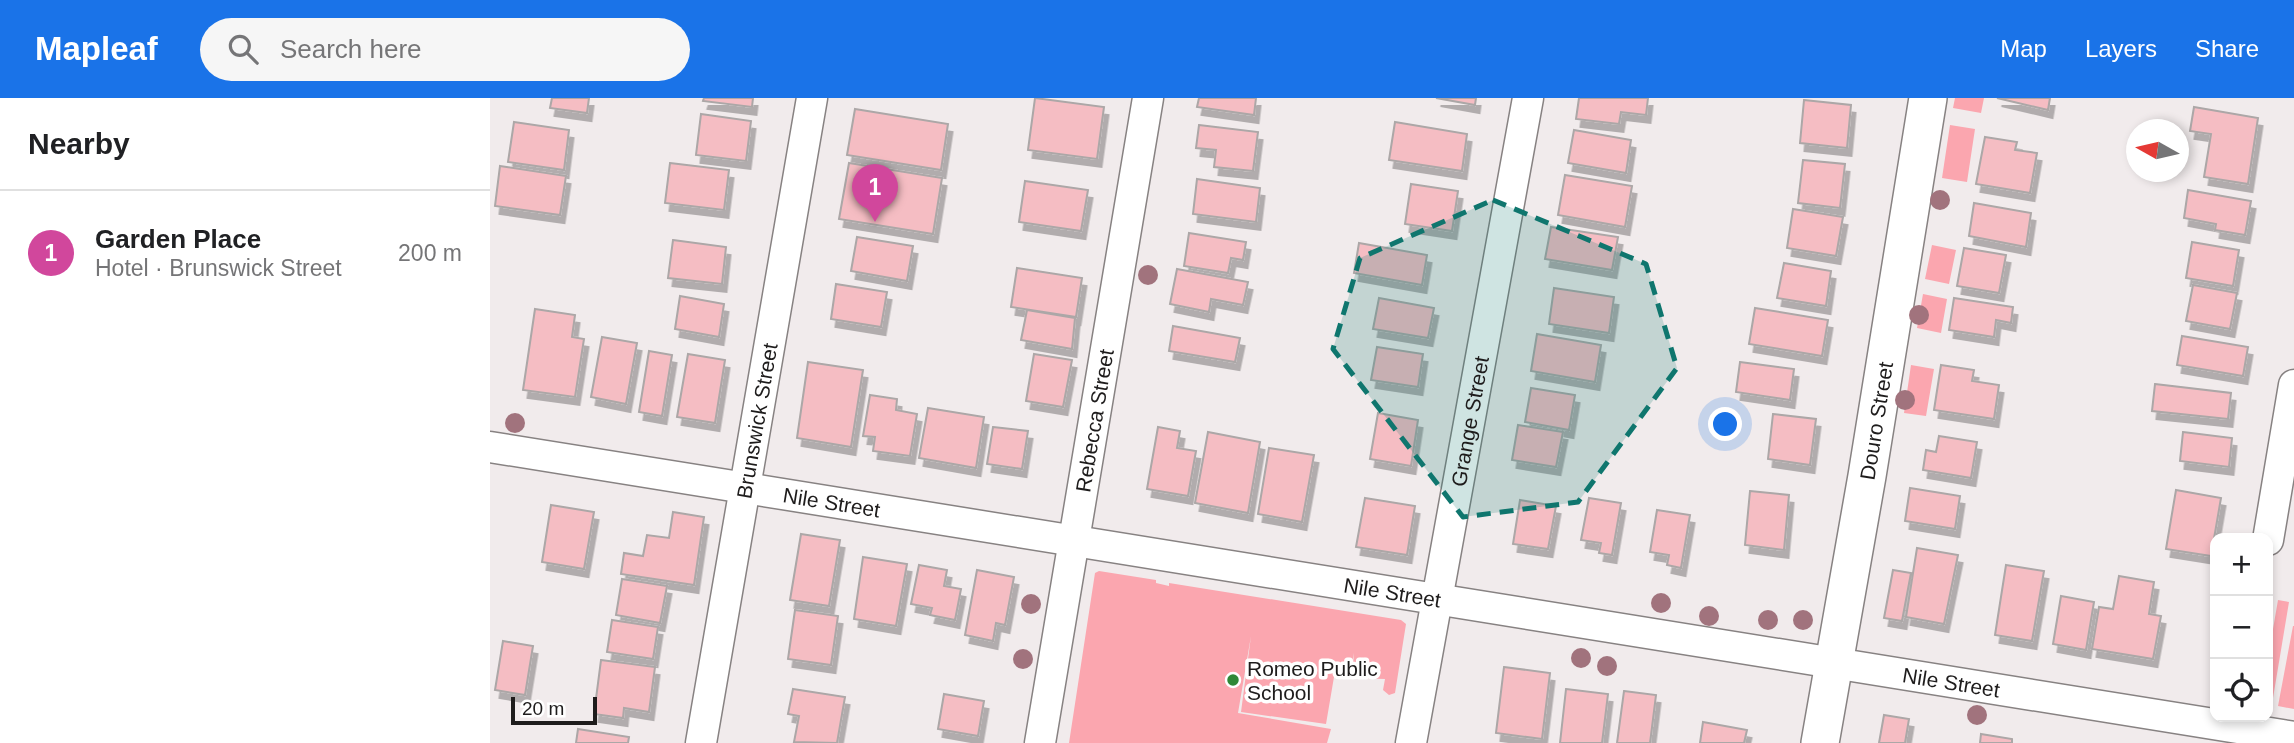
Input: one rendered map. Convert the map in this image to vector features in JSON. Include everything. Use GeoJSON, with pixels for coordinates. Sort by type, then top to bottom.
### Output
{"type":"FeatureCollection","features":[{"type":"Feature","properties":{"kind":"street","name":"Brunswick Street"},"geometry":{"type":"LineString","coordinates":[[701,743],[813,98]]}},
{"type":"Feature","properties":{"kind":"street","name":"Rebecca Street"},"geometry":{"type":"LineString","coordinates":[[1040,743],[1148,98]]}},
{"type":"Feature","properties":{"kind":"street","name":"Grange Street"},"geometry":{"type":"LineString","coordinates":[[1411,743],[1528,98]]}},
{"type":"Feature","properties":{"kind":"street","name":"Douro Street"},"geometry":{"type":"LineString","coordinates":[[1820,743],[1928,98]]}},
{"type":"Feature","properties":{"kind":"street"},"geometry":{"type":"LineString","coordinates":[[2269,533],[2294,385]]}},
{"type":"Feature","properties":{"kind":"street","name":"Nile Street"},"geometry":{"type":"LineString","coordinates":[[490,446],[2294,737]]}},
{"type":"Feature","properties":{"kind":"highlighted area"},"geometry":{"type":"Polygon","coordinates":[[[1493,200],[1646,264],[1677,368],[1578,502],[1463,517],[1333,349],[1360,258],[1493,200]]]}},
{"type":"Feature","properties":{"kind":"shaded area"},"geometry":{"type":"Polygon","coordinates":[[[1955,98],[1984,98],[1981,113],[1953,108],[1955,98]]]}},
{"type":"Feature","properties":{"kind":"shaded area"},"geometry":{"type":"Polygon","coordinates":[[[1950,125],[1975,129],[1967,182],[1942,178],[1950,125]]]}},
{"type":"Feature","properties":{"kind":"shaded area"},"geometry":{"type":"Polygon","coordinates":[[[1932,245],[1956,250],[1949,284],[1925,279],[1932,245]]]}},
{"type":"Feature","properties":{"kind":"shaded area"},"geometry":{"type":"Polygon","coordinates":[[[1923,294],[1947,299],[1941,333],[1917,328],[1923,294]]]}},
{"type":"Feature","properties":{"kind":"shaded area"},"geometry":{"type":"Polygon","coordinates":[[[1911,365],[1934,369],[1926,416],[1904,413],[1911,365]]]}},
{"type":"Feature","properties":{"kind":"shaded area","name":"Romeo Public School"},"geometry":{"type":"Polygon","coordinates":[[[1099,571],[1156,580],[1156,583],[1169,586],[1169,583],[1401,620],[1406,624],[1395,693],[1389,695],[1383,690],[1385,679],[1352,678],[1354,653],[1350,674],[1334,677],[1326,724],[1241,712],[1251,636],[1238,713],[1331,729],[1327,743],[1069,743],[1095,573],[1099,571]]]}},
{"type":"Feature","properties":{"kind":"shaded area"},"geometry":{"type":"Polygon","coordinates":[[[2278,600],[2289,602],[2273,698],[2273,659],[2273,629],[2278,600]]]}},
{"type":"Feature","properties":{"kind":"shaded area"},"geometry":{"type":"Polygon","coordinates":[[[2294,626],[2294,709],[2278,706],[2294,626]]]}},
{"type":"Feature","properties":{"kind":"building"},"geometry":{"type":"Polygon","coordinates":[[[552,98],[589,98],[587,113],[550,108],[552,98]]]}},
{"type":"Feature","properties":{"kind":"building"},"geometry":{"type":"Polygon","coordinates":[[[704,98],[753,98],[752,107],[703,101],[704,98]]]}},
{"type":"Feature","properties":{"kind":"building"},"geometry":{"type":"Polygon","coordinates":[[[1035,98],[1104,107],[1097,159],[1028,150],[1035,98]]]}},
{"type":"Feature","properties":{"kind":"building"},"geometry":{"type":"Polygon","coordinates":[[[1199,98],[1256,98],[1254,115],[1197,107],[1199,98]]]}},
{"type":"Feature","properties":{"kind":"building"},"geometry":{"type":"Polygon","coordinates":[[[1436,98],[1476,98],[1475,105],[1436,98]]]}},
{"type":"Feature","properties":{"kind":"building"},"geometry":{"type":"Polygon","coordinates":[[[1579,98],[1648,98],[1646,115],[1621,112],[1619,124],[1576,119],[1579,98]]]}},
{"type":"Feature","properties":{"kind":"building"},"geometry":{"type":"Polygon","coordinates":[[[1997,98],[2050,98],[2048,110],[1997,98]]]}},
{"type":"Feature","properties":{"kind":"building"},"geometry":{"type":"Polygon","coordinates":[[[1804,100],[1851,105],[1847,148],[1800,143],[1804,100]]]}},
{"type":"Feature","properties":{"kind":"building"},"geometry":{"type":"Polygon","coordinates":[[[2194,107],[2258,118],[2248,184],[2204,177],[2211,134],[2190,131],[2194,107]]]}},
{"type":"Feature","properties":{"kind":"building"},"geometry":{"type":"Polygon","coordinates":[[[855,109],[948,124],[941,170],[847,155],[855,109]]]}},
{"type":"Feature","properties":{"kind":"building"},"geometry":{"type":"Polygon","coordinates":[[[701,114],[751,121],[746,161],[696,155],[701,114]]]}},
{"type":"Feature","properties":{"kind":"building"},"geometry":{"type":"Polygon","coordinates":[[[514,122],[569,130],[564,170],[508,162],[514,122]]]}},
{"type":"Feature","properties":{"kind":"building"},"geometry":{"type":"Polygon","coordinates":[[[1395,122],[1467,134],[1462,171],[1389,160],[1395,122]]]}},
{"type":"Feature","properties":{"kind":"building"},"geometry":{"type":"Polygon","coordinates":[[[1199,125],[1258,132],[1253,171],[1214,167],[1216,150],[1196,148],[1199,125]]]}},
{"type":"Feature","properties":{"kind":"building"},"geometry":{"type":"Polygon","coordinates":[[[1574,130],[1631,140],[1626,173],[1568,163],[1574,130]]]}},
{"type":"Feature","properties":{"kind":"building"},"geometry":{"type":"Polygon","coordinates":[[[1985,137],[2017,142],[2015,150],[2037,153],[2030,193],[1976,184],[1985,137]]]}},
{"type":"Feature","properties":{"kind":"building"},"geometry":{"type":"Polygon","coordinates":[[[1803,160],[1845,164],[1840,208],[1798,203],[1803,160]]]}},
{"type":"Feature","properties":{"kind":"building"},"geometry":{"type":"Polygon","coordinates":[[[670,163],[729,170],[724,210],[665,203],[670,163]]]}},
{"type":"Feature","properties":{"kind":"building"},"geometry":{"type":"Polygon","coordinates":[[[849,163],[942,178],[933,234],[839,219],[849,163]]]}},
{"type":"Feature","properties":{"kind":"building"},"geometry":{"type":"Polygon","coordinates":[[[500,166],[566,176],[560,215],[495,206],[500,166]]]}},
{"type":"Feature","properties":{"kind":"building"},"geometry":{"type":"Polygon","coordinates":[[[1565,175],[1632,186],[1625,227],[1558,215],[1565,175]]]}},
{"type":"Feature","properties":{"kind":"building"},"geometry":{"type":"Polygon","coordinates":[[[1197,179],[1260,188],[1256,222],[1193,214],[1197,179]]]}},
{"type":"Feature","properties":{"kind":"building"},"geometry":{"type":"Polygon","coordinates":[[[1025,181],[1088,190],[1081,231],[1019,222],[1025,181]]]}},
{"type":"Feature","properties":{"kind":"building"},"geometry":{"type":"Polygon","coordinates":[[[1411,184],[1458,191],[1452,231],[1405,224],[1411,184]]]}},
{"type":"Feature","properties":{"kind":"building"},"geometry":{"type":"Polygon","coordinates":[[[2188,190],[2251,201],[2245,235],[2215,230],[2216,224],[2184,218],[2188,190]]]}},
{"type":"Feature","properties":{"kind":"building"},"geometry":{"type":"Polygon","coordinates":[[[1974,203],[2031,213],[2026,247],[1969,236],[1974,203]]]}},
{"type":"Feature","properties":{"kind":"building"},"geometry":{"type":"Polygon","coordinates":[[[1793,209],[1843,217],[1836,256],[1787,248],[1793,209]]]}},
{"type":"Feature","properties":{"kind":"building"},"geometry":{"type":"Polygon","coordinates":[[[1551,227],[1618,237],[1612,270],[1545,259],[1551,227]]]}},
{"type":"Feature","properties":{"kind":"building"},"geometry":{"type":"Polygon","coordinates":[[[1189,233],[1246,242],[1243,260],[1231,258],[1228,273],[1184,266],[1189,233]]]}},
{"type":"Feature","properties":{"kind":"building"},"geometry":{"type":"Polygon","coordinates":[[[857,237],[913,246],[907,281],[851,271],[857,237]]]}},
{"type":"Feature","properties":{"kind":"building"},"geometry":{"type":"Polygon","coordinates":[[[673,240],[726,247],[722,284],[668,278],[673,240]]]}},
{"type":"Feature","properties":{"kind":"building"},"geometry":{"type":"Polygon","coordinates":[[[2192,242],[2239,250],[2233,286],[2186,278],[2192,242]]]}},
{"type":"Feature","properties":{"kind":"building"},"geometry":{"type":"Polygon","coordinates":[[[1359,243],[1427,255],[1422,285],[1354,273],[1359,243]]]}},
{"type":"Feature","properties":{"kind":"building"},"geometry":{"type":"Polygon","coordinates":[[[1964,248],[2006,255],[1999,293],[1957,286],[1964,248]]]}},
{"type":"Feature","properties":{"kind":"building"},"geometry":{"type":"Polygon","coordinates":[[[1784,263],[1831,271],[1826,306],[1777,298],[1784,263]]]}},
{"type":"Feature","properties":{"kind":"building"},"geometry":{"type":"Polygon","coordinates":[[[1017,268],[1082,278],[1076,317],[1011,307],[1017,268]]]}},
{"type":"Feature","properties":{"kind":"building"},"geometry":{"type":"Polygon","coordinates":[[[1177,269],[1248,282],[1243,305],[1211,299],[1209,312],[1170,304],[1177,269]]]}},
{"type":"Feature","properties":{"kind":"building"},"geometry":{"type":"Polygon","coordinates":[[[836,284],[887,292],[881,327],[831,319],[836,284]]]}},
{"type":"Feature","properties":{"kind":"building"},"geometry":{"type":"Polygon","coordinates":[[[2193,285],[2237,293],[2230,329],[2186,321],[2193,285]]]}},
{"type":"Feature","properties":{"kind":"building"},"geometry":{"type":"Polygon","coordinates":[[[1554,288],[1614,297],[1609,333],[1549,324],[1554,288]]]}},
{"type":"Feature","properties":{"kind":"building"},"geometry":{"type":"Polygon","coordinates":[[[680,296],[724,304],[719,337],[675,329],[680,296]]]}},
{"type":"Feature","properties":{"kind":"building"},"geometry":{"type":"Polygon","coordinates":[[[1379,298],[1434,308],[1428,338],[1373,329],[1379,298]]]}},
{"type":"Feature","properties":{"kind":"building"},"geometry":{"type":"Polygon","coordinates":[[[1954,298],[2013,307],[2011,323],[1996,320],[1994,337],[1949,330],[1954,298]]]}},
{"type":"Feature","properties":{"kind":"building"},"geometry":{"type":"Polygon","coordinates":[[[1755,308],[1828,320],[1822,356],[1749,344],[1755,308]]]}},
{"type":"Feature","properties":{"kind":"building"},"geometry":{"type":"Polygon","coordinates":[[[535,309],[575,315],[572,337],[584,339],[575,397],[523,390],[535,309]]]}},
{"type":"Feature","properties":{"kind":"building"},"geometry":{"type":"Polygon","coordinates":[[[1027,310],[1075,318],[1072,349],[1021,340],[1027,310]]]}},
{"type":"Feature","properties":{"kind":"building"},"geometry":{"type":"Polygon","coordinates":[[[1173,326],[1240,338],[1235,362],[1169,351],[1173,326]]]}},
{"type":"Feature","properties":{"kind":"building"},"geometry":{"type":"Polygon","coordinates":[[[1537,334],[1601,345],[1595,382],[1531,371],[1537,334]]]}},
{"type":"Feature","properties":{"kind":"building"},"geometry":{"type":"Polygon","coordinates":[[[2182,336],[2248,347],[2243,376],[2177,365],[2182,336]]]}},
{"type":"Feature","properties":{"kind":"building"},"geometry":{"type":"Polygon","coordinates":[[[602,337],[637,343],[626,404],[591,397],[602,337]]]}},
{"type":"Feature","properties":{"kind":"building"},"geometry":{"type":"Polygon","coordinates":[[[1377,347],[1423,354],[1418,387],[1371,380],[1377,347]]]}},
{"type":"Feature","properties":{"kind":"building"},"geometry":{"type":"Polygon","coordinates":[[[649,351],[672,355],[662,416],[639,412],[649,351]]]}},
{"type":"Feature","properties":{"kind":"building"},"geometry":{"type":"Polygon","coordinates":[[[688,354],[725,360],[715,423],[677,417],[688,354]]]}},
{"type":"Feature","properties":{"kind":"building"},"geometry":{"type":"Polygon","coordinates":[[[1034,354],[1072,360],[1063,407],[1026,401],[1034,354]]]}},
{"type":"Feature","properties":{"kind":"building"},"geometry":{"type":"Polygon","coordinates":[[[808,362],[863,370],[851,447],[797,438],[808,362]]]}},
{"type":"Feature","properties":{"kind":"building"},"geometry":{"type":"Polygon","coordinates":[[[1740,362],[1794,369],[1790,400],[1736,392],[1740,362]]]}},
{"type":"Feature","properties":{"kind":"building"},"geometry":{"type":"Polygon","coordinates":[[[1941,365],[1974,370],[1972,381],[1999,385],[1994,419],[1934,410],[1941,365]]]}},
{"type":"Feature","properties":{"kind":"building"},"geometry":{"type":"Polygon","coordinates":[[[2155,384],[2231,393],[2228,419],[2152,411],[2155,384]]]}},
{"type":"Feature","properties":{"kind":"building"},"geometry":{"type":"Polygon","coordinates":[[[1531,388],[1575,395],[1569,430],[1525,422],[1531,388]]]}},
{"type":"Feature","properties":{"kind":"building"},"geometry":{"type":"Polygon","coordinates":[[[870,395],[897,399],[896,410],[917,414],[910,456],[873,451],[875,437],[863,436],[870,395]]]}},
{"type":"Feature","properties":{"kind":"building"},"geometry":{"type":"Polygon","coordinates":[[[928,408],[984,417],[976,468],[919,458],[928,408]]]}},
{"type":"Feature","properties":{"kind":"building"},"geometry":{"type":"Polygon","coordinates":[[[1378,413],[1418,420],[1411,466],[1370,459],[1378,413]]]}},
{"type":"Feature","properties":{"kind":"building"},"geometry":{"type":"Polygon","coordinates":[[[1773,414],[1816,419],[1810,465],[1768,459],[1773,414]]]}},
{"type":"Feature","properties":{"kind":"building"},"geometry":{"type":"Polygon","coordinates":[[[1518,425],[1563,432],[1556,467],[1512,460],[1518,425]]]}},
{"type":"Feature","properties":{"kind":"building"},"geometry":{"type":"Polygon","coordinates":[[[993,427],[1028,431],[1022,469],[987,464],[993,427]]]}},
{"type":"Feature","properties":{"kind":"building"},"geometry":{"type":"Polygon","coordinates":[[[1158,427],[1180,431],[1177,448],[1196,451],[1188,496],[1147,489],[1158,427]]]}},
{"type":"Feature","properties":{"kind":"building"},"geometry":{"type":"Polygon","coordinates":[[[1208,432],[1260,442],[1248,513],[1195,503],[1208,432]]]}},
{"type":"Feature","properties":{"kind":"building"},"geometry":{"type":"Polygon","coordinates":[[[2183,432],[2232,438],[2229,467],[2180,461],[2183,432]]]}},
{"type":"Feature","properties":{"kind":"building"},"geometry":{"type":"Polygon","coordinates":[[[1939,436],[1977,442],[1971,478],[1923,470],[1926,450],[1936,452],[1939,436]]]}},
{"type":"Feature","properties":{"kind":"building"},"geometry":{"type":"Polygon","coordinates":[[[1269,448],[1314,455],[1302,522],[1258,514],[1269,448]]]}},
{"type":"Feature","properties":{"kind":"building"},"geometry":{"type":"Polygon","coordinates":[[[1910,488],[1960,496],[1955,529],[1905,521],[1910,488]]]}},
{"type":"Feature","properties":{"kind":"building"},"geometry":{"type":"Polygon","coordinates":[[[2176,490],[2221,498],[2215,533],[2210,533],[2210,556],[2166,549],[2176,490]]]}},
{"type":"Feature","properties":{"kind":"building"},"geometry":{"type":"Polygon","coordinates":[[[1750,491],[1789,495],[1784,550],[1745,545],[1750,491]]]}},
{"type":"Feature","properties":{"kind":"building"},"geometry":{"type":"Polygon","coordinates":[[[1365,498],[1415,506],[1407,555],[1356,547],[1365,498]]]}},
{"type":"Feature","properties":{"kind":"building"},"geometry":{"type":"Polygon","coordinates":[[[1589,498],[1621,503],[1612,555],[1599,553],[1601,543],[1581,540],[1589,498]]]}},
{"type":"Feature","properties":{"kind":"building"},"geometry":{"type":"Polygon","coordinates":[[[1520,500],[1556,506],[1548,549],[1513,544],[1520,500]]]}},
{"type":"Feature","properties":{"kind":"building"},"geometry":{"type":"Polygon","coordinates":[[[551,505],[594,512],[584,569],[542,562],[551,505]]]}},
{"type":"Feature","properties":{"kind":"building"},"geometry":{"type":"Polygon","coordinates":[[[1657,510],[1690,515],[1681,568],[1667,565],[1669,555],[1650,552],[1657,510]]]}},
{"type":"Feature","properties":{"kind":"building"},"geometry":{"type":"Polygon","coordinates":[[[673,512],[704,517],[694,585],[621,574],[624,553],[643,556],[647,535],[669,538],[673,512]]]}},
{"type":"Feature","properties":{"kind":"building"},"geometry":{"type":"Polygon","coordinates":[[[801,534],[840,540],[829,606],[790,600],[801,534]]]}},
{"type":"Feature","properties":{"kind":"building"},"geometry":{"type":"Polygon","coordinates":[[[1917,548],[1958,555],[1944,624],[1906,617],[1917,548]]]}},
{"type":"Feature","properties":{"kind":"building"},"geometry":{"type":"Polygon","coordinates":[[[863,557],[907,564],[896,626],[854,619],[863,557]]]}},
{"type":"Feature","properties":{"kind":"building"},"geometry":{"type":"Polygon","coordinates":[[[919,565],[947,570],[944,586],[961,589],[955,620],[930,615],[932,608],[911,604],[919,565]]]}},
{"type":"Feature","properties":{"kind":"building"},"geometry":{"type":"Polygon","coordinates":[[[2006,565],[2044,571],[2032,641],[1995,635],[2006,565]]]}},
{"type":"Feature","properties":{"kind":"building"},"geometry":{"type":"Polygon","coordinates":[[[977,570],[1014,577],[1005,625],[996,623],[993,641],[965,635],[977,570]]]}},
{"type":"Feature","properties":{"kind":"building"},"geometry":{"type":"Polygon","coordinates":[[[1893,570],[1911,573],[1902,621],[1884,618],[1893,570]]]}},
{"type":"Feature","properties":{"kind":"building"},"geometry":{"type":"Polygon","coordinates":[[[2119,576],[2154,582],[2149,614],[2161,616],[2153,659],[2092,649],[2099,607],[2113,609],[2119,576]]]}},
{"type":"Feature","properties":{"kind":"building"},"geometry":{"type":"Polygon","coordinates":[[[622,579],[667,586],[660,623],[616,615],[622,579]]]}},
{"type":"Feature","properties":{"kind":"building"},"geometry":{"type":"Polygon","coordinates":[[[2061,596],[2094,602],[2086,650],[2053,644],[2061,596]]]}},
{"type":"Feature","properties":{"kind":"building"},"geometry":{"type":"Polygon","coordinates":[[[795,610],[838,616],[831,665],[788,659],[795,610]]]}},
{"type":"Feature","properties":{"kind":"building"},"geometry":{"type":"Polygon","coordinates":[[[612,620],[658,627],[653,659],[607,652],[612,620]]]}},
{"type":"Feature","properties":{"kind":"building"},"geometry":{"type":"Polygon","coordinates":[[[503,641],[533,646],[525,695],[495,690],[503,641]]]}},
{"type":"Feature","properties":{"kind":"building"},"geometry":{"type":"Polygon","coordinates":[[[601,660],[655,667],[649,712],[624,708],[623,718],[594,714],[601,660]]]}},
{"type":"Feature","properties":{"kind":"building"},"geometry":{"type":"Polygon","coordinates":[[[1504,667],[1550,673],[1542,739],[1496,733],[1504,667]]]}},
{"type":"Feature","properties":{"kind":"building"},"geometry":{"type":"Polygon","coordinates":[[[793,689],[845,697],[837,743],[794,742],[799,716],[788,714],[793,689]]]}},
{"type":"Feature","properties":{"kind":"building"},"geometry":{"type":"Polygon","coordinates":[[[1566,689],[1608,694],[1602,743],[1560,743],[1566,689]]]}},
{"type":"Feature","properties":{"kind":"building"},"geometry":{"type":"Polygon","coordinates":[[[1624,691],[1656,695],[1650,743],[1617,743],[1624,691]]]}},
{"type":"Feature","properties":{"kind":"building"},"geometry":{"type":"Polygon","coordinates":[[[944,694],[984,701],[978,736],[938,729],[944,694]]]}},
{"type":"Feature","properties":{"kind":"building"},"geometry":{"type":"Polygon","coordinates":[[[1884,715],[1909,719],[1905,743],[1879,743],[1884,715]]]}},
{"type":"Feature","properties":{"kind":"building"},"geometry":{"type":"Polygon","coordinates":[[[1703,722],[1747,730],[1744,743],[1700,743],[1703,722]]]}},
{"type":"Feature","properties":{"kind":"building"},"geometry":{"type":"Polygon","coordinates":[[[578,729],[629,737],[628,743],[576,743],[578,729]]]}},
{"type":"Feature","properties":{"kind":"building"},"geometry":{"type":"Polygon","coordinates":[[[1981,734],[2012,739],[2012,743],[1980,743],[1981,734]]]}},
{"type":"Feature","properties":{"kind":"place","name":"Garden Place"},"geometry":{"type":"Point","coordinates":[875,222]}},
{"type":"Feature","properties":{"kind":"place","name":"Romeo Public School"},"geometry":{"type":"Point","coordinates":[1233,680]}}]}
